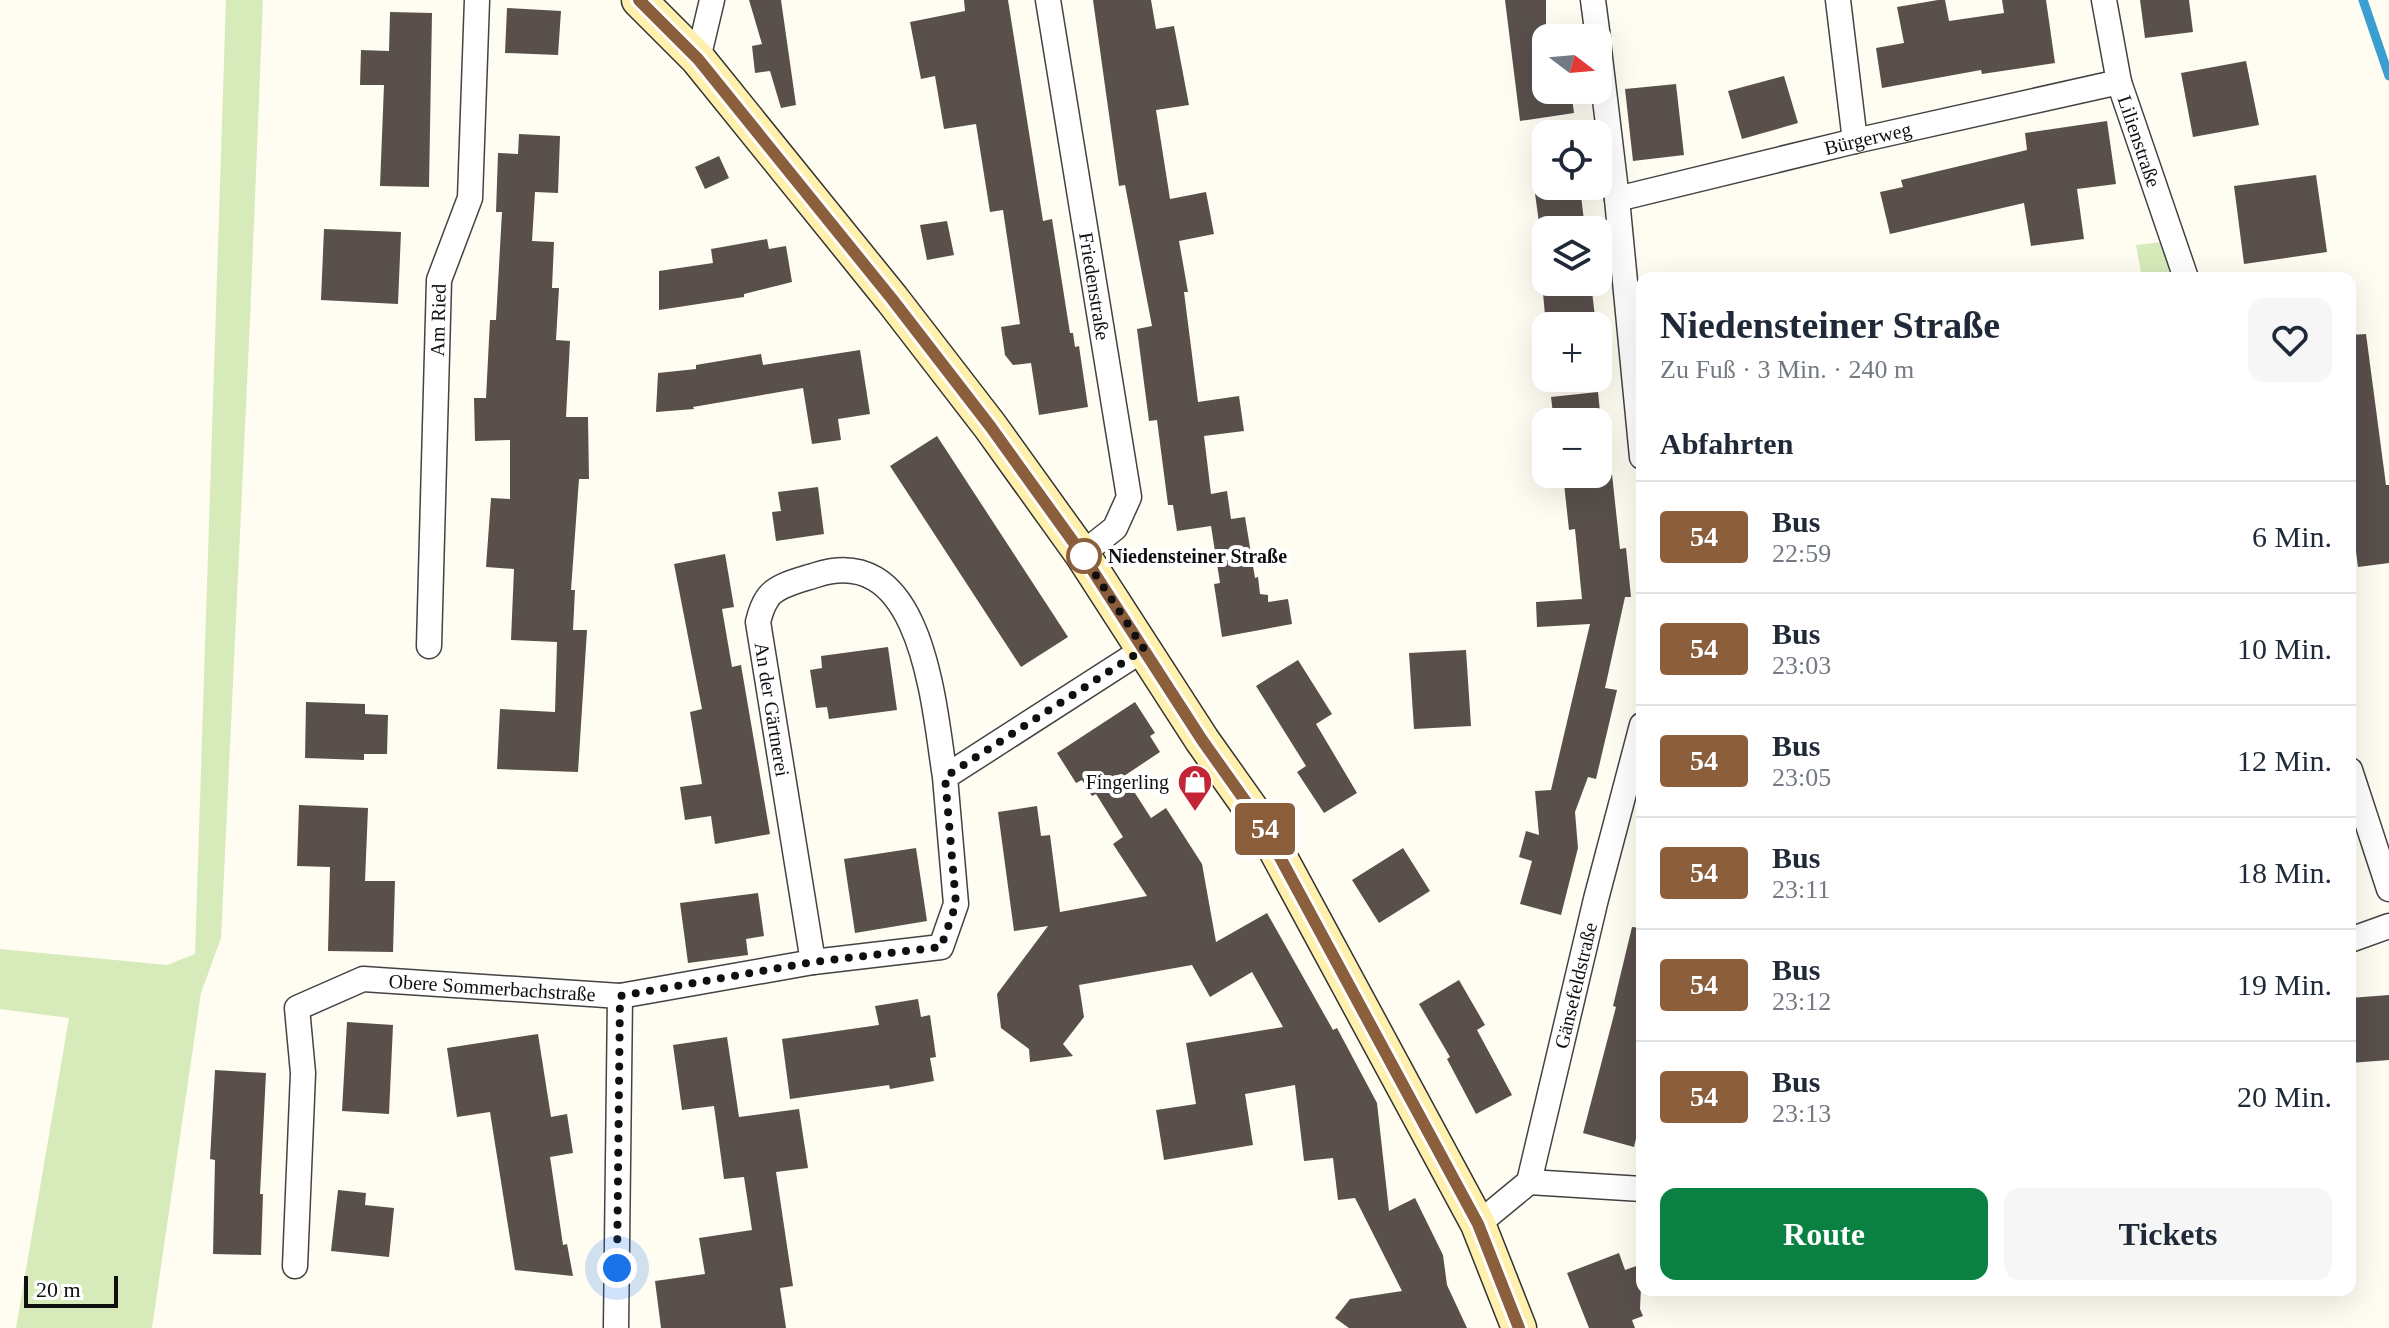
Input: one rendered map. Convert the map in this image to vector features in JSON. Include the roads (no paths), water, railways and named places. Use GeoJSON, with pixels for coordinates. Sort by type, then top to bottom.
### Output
{"type":"FeatureCollection","features":[{"type":"Feature","properties":{"kind":"main road"},"geometry":{"type":"LineString","coordinates":[[639,0],[698,59],[990,426],[1082,554],[1202,740],[1263,826],[1478,1224],[1519,1328]]}},
{"type":"Feature","properties":{"kind":"street","name":"Am Ried"},"geometry":{"type":"LineString","coordinates":[[429,646],[439,280],[470,198],[477,0]]}},
{"type":"Feature","properties":{"kind":"street"},"geometry":{"type":"LineString","coordinates":[[698,59],[712,0]]}},
{"type":"Feature","properties":{"kind":"street","name":"Friedenstraße"},"geometry":{"type":"LineString","coordinates":[[1048,0],[1129,497],[1115,528],[1082,554]]}},
{"type":"Feature","properties":{"kind":"street"},"geometry":{"type":"LineString","coordinates":[[1593,0],[1596,24]]}},
{"type":"Feature","properties":{"kind":"street"},"geometry":{"type":"LineString","coordinates":[[1838,0],[1855,141]]}},
{"type":"Feature","properties":{"kind":"street","name":"Lilienstraße"},"geometry":{"type":"LineString","coordinates":[[2104,0],[2119,82],[2184,272]]}},
{"type":"Feature","properties":{"kind":"street","name":"Bürgerweg"},"geometry":{"type":"LineString","coordinates":[[1617,199],[1855,141],[2119,82]]}},
{"type":"Feature","properties":{"kind":"street"},"geometry":{"type":"LineString","coordinates":[[1606,104],[1636,395]]}},
{"type":"Feature","properties":{"kind":"street","name":"An der Gärtnerei"},"geometry":{"type":"LineString","coordinates":[[620,996],[813,962],[941,947],[956,904],[945,777],[928,671],[915,630],[889,587],[860,571],[830,570],[790,583],[768,596],[758,622],[813,962]]}},
{"type":"Feature","properties":{"kind":"street"},"geometry":{"type":"LineString","coordinates":[[945,777],[1144,649]]}},
{"type":"Feature","properties":{"kind":"street","name":"Gänsefeldstraße"},"geometry":{"type":"LineString","coordinates":[[1529,1182],[1596,899],[1636,748]]}},
{"type":"Feature","properties":{"kind":"street"},"geometry":{"type":"LineString","coordinates":[[2356,788],[2389,889]]}},
{"type":"Feature","properties":{"kind":"street"},"geometry":{"type":"LineString","coordinates":[[2356,938],[2389,926]]}},
{"type":"Feature","properties":{"kind":"street","name":"Obere Sommerbachstraße"},"geometry":{"type":"LineString","coordinates":[[295,1266],[303,1073],[297,1008],[363,979],[620,996],[616,1328]]}},
{"type":"Feature","properties":{"kind":"street"},"geometry":{"type":"LineString","coordinates":[[1478,1224],[1529,1182],[1636,1189]]}},
{"type":"Feature","properties":{"kind":"waterway"},"geometry":{"type":"LineString","coordinates":[[2363,0],[2389,76]]}},
{"type":"Feature","properties":{"kind":"place","name":"Niedensteiner Straße"},"geometry":{"type":"Point","coordinates":[1084,556]}},
{"type":"Feature","properties":{"kind":"place","name":"Fingerling"},"geometry":{"type":"Point","coordinates":[1195,813]}}]}
